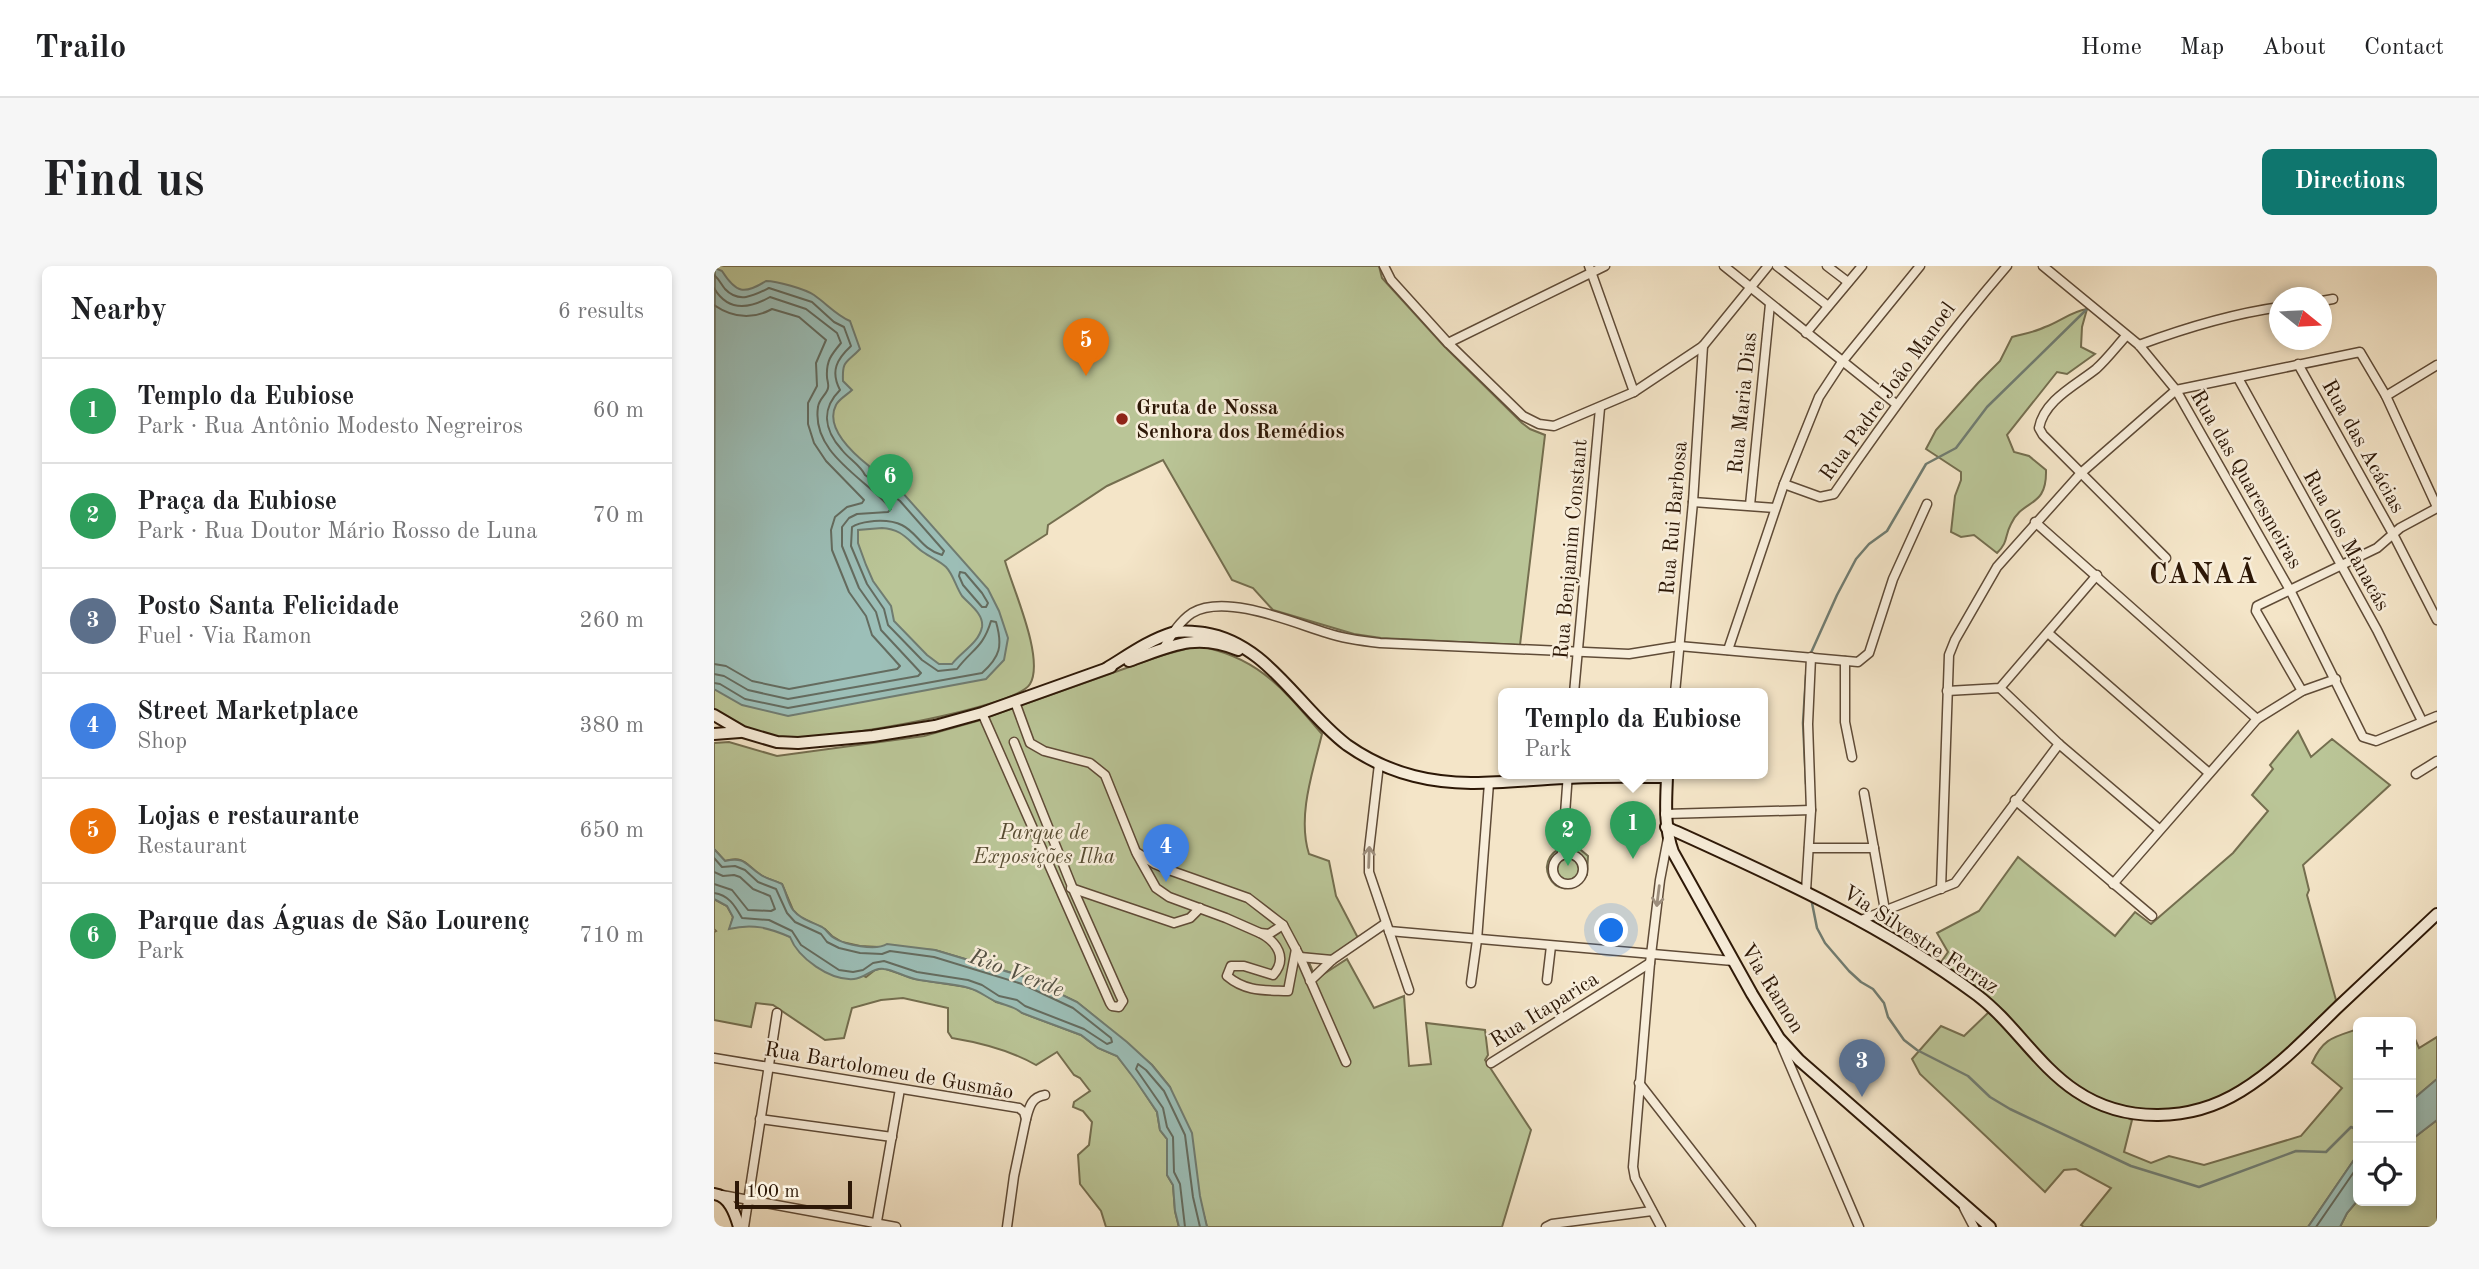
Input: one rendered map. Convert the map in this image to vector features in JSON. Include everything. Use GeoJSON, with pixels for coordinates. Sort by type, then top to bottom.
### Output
{"type":"FeatureCollection","features":[{"type":"Feature","properties":{"kind":"main road"},"geometry":{"type":"LineString","coordinates":[[1107,668],[1173,633],[1194,632],[1225,638],[1244,647],[1275,672],[1336,735],[1379,764],[1431,779],[1489,783],[1534,779]]}},
{"type":"Feature","properties":{"kind":"main road"},"geometry":{"type":"LineString","coordinates":[[714,716],[743,732],[777,742],[798,743],[895,733],[982,713],[1165,646],[1186,642],[1209,643],[1235,649],[1263,663]]}},
{"type":"Feature","properties":{"kind":"main road"},"geometry":{"type":"LineString","coordinates":[[714,716],[717,726],[714,733],[743,732]]}},
{"type":"Feature","properties":{"kind":"main road","name":"Via Ramon"},"geometry":{"type":"LineString","coordinates":[[1667,779],[1667,832],[1682,871],[1779,1038],[1799,1060],[1990,1227]]}},
{"type":"Feature","properties":{"kind":"main road","name":"Via Silvestre Ferraz"},"geometry":{"type":"LineString","coordinates":[[1667,832],[1806,891],[1861,920],[1965,986],[1990,1005],[2044,1065],[2076,1091],[2091,1100],[2128,1112],[2171,1115],[2226,1100],[2261,1077],[2437,914]]}},
{"type":"Feature","properties":{"kind":"main road"},"geometry":{"type":"LineString","coordinates":[[718,1194],[727,1201],[742,1227]]}},
{"type":"Feature","properties":{"kind":"street"},"geometry":{"type":"LineString","coordinates":[[1384,266],[1406,299],[1524,416],[1539,424],[1554,426],[1634,393],[1703,346],[1768,266]]}},
{"type":"Feature","properties":{"kind":"street"},"geometry":{"type":"LineString","coordinates":[[1448,343],[1590,270],[1605,266]]}},
{"type":"Feature","properties":{"kind":"street"},"geometry":{"type":"LineString","coordinates":[[1724,266],[1896,404]]}},
{"type":"Feature","properties":{"kind":"street"},"geometry":{"type":"LineString","coordinates":[[1777,266],[1828,306]]}},
{"type":"Feature","properties":{"kind":"street"},"geometry":{"type":"LineString","coordinates":[[1827,266],[1848,282]]}},
{"type":"Feature","properties":{"kind":"street"},"geometry":{"type":"LineString","coordinates":[[1806,333],[1862,266]]}},
{"type":"Feature","properties":{"kind":"street"},"geometry":{"type":"LineString","coordinates":[[1728,650],[1784,484],[1819,397],[1842,362],[1920,266]]}},
{"type":"Feature","properties":{"kind":"street","name":"Rua Padre João Manoel"},"geometry":{"type":"LineString","coordinates":[[1784,484],[1820,496],[1834,495],[1896,404],[1960,320],[2007,266]]}},
{"type":"Feature","properties":{"kind":"street","name":"Rua das Quaresmeiras"},"geometry":{"type":"LineString","coordinates":[[2043,266],[2139,345],[2176,390],[2290,590],[2363,737],[2376,741],[2422,721]]}},
{"type":"Feature","properties":{"kind":"street"},"geometry":{"type":"LineString","coordinates":[[1590,270],[1634,393]]}},
{"type":"Feature","properties":{"kind":"street","name":"Rua Maria Dias"},"geometry":{"type":"LineString","coordinates":[[1750,505],[1770,304]]}},
{"type":"Feature","properties":{"kind":"street"},"geometry":{"type":"LineString","coordinates":[[2139,345],[2192,325],[2269,309]]}},
{"type":"Feature","properties":{"kind":"street"},"geometry":{"type":"LineString","coordinates":[[2126,336],[2094,370],[2059,397],[2040,424],[2043,435],[2166,558]]}},
{"type":"Feature","properties":{"kind":"street","name":"Rua Rui Barbosa"},"geometry":{"type":"LineString","coordinates":[[1675,688],[1693,502],[1703,346]]}},
{"type":"Feature","properties":{"kind":"street"},"geometry":{"type":"LineString","coordinates":[[1941,889],[1949,655],[1997,567],[2081,473],[2176,390],[2357,352],[2363,354],[2386,396],[2437,507],[2408,523],[2377,548],[2258,604],[2256,611],[2302,691]]}},
{"type":"Feature","properties":{"kind":"street","name":"Rua das Acácias"},"geometry":{"type":"LineString","coordinates":[[2298,364],[2393,534],[2437,620]]}},
{"type":"Feature","properties":{"kind":"street"},"geometry":{"type":"LineString","coordinates":[[2386,396],[2437,365]]}},
{"type":"Feature","properties":{"kind":"street","name":"Rua dos Manacás"},"geometry":{"type":"LineString","coordinates":[[2238,378],[2377,631],[2422,721]]}},
{"type":"Feature","properties":{"kind":"street","name":"Rua Benjamim Constant"},"geometry":{"type":"LineString","coordinates":[[1574,688],[1600,408]]}},
{"type":"Feature","properties":{"kind":"street"},"geometry":{"type":"LineString","coordinates":[[1693,502],[1776,508]]}},
{"type":"Feature","properties":{"kind":"street"},"geometry":{"type":"LineString","coordinates":[[1165,646],[1192,613],[1214,607],[1268,613],[1327,634],[1362,641],[1629,654],[1679,646],[1858,662],[1868,653],[1893,579],[1927,504]]}},
{"type":"Feature","properties":{"kind":"street"},"geometry":{"type":"LineString","coordinates":[[2035,522],[2257,719]]}},
{"type":"Feature","properties":{"kind":"street"},"geometry":{"type":"LineString","coordinates":[[1947,691],[2000,688],[2097,575]]}},
{"type":"Feature","properties":{"kind":"street"},"geometry":{"type":"LineString","coordinates":[[2048,633],[2210,773]]}},
{"type":"Feature","properties":{"kind":"street"},"geometry":{"type":"LineString","coordinates":[[1806,891],[1811,810],[1808,724],[1811,657]]}},
{"type":"Feature","properties":{"kind":"street"},"geometry":{"type":"LineString","coordinates":[[1844,661],[1845,722],[1852,757]]}},
{"type":"Feature","properties":{"kind":"street"},"geometry":{"type":"LineString","coordinates":[[2113,884],[2257,719],[2302,691],[2336,679]]}},
{"type":"Feature","properties":{"kind":"street"},"geometry":{"type":"LineString","coordinates":[[2000,688],[2059,744],[2160,829]]}},
{"type":"Feature","properties":{"kind":"street"},"geometry":{"type":"LineString","coordinates":[[1015,702],[1030,743],[1044,751],[1090,763],[1105,775],[1136,852],[1156,888],[1169,897],[1260,933],[1275,943],[1281,956],[1273,975],[1244,966],[1231,966],[1227,976],[1237,985],[1257,990],[1288,990],[1298,953]]}},
{"type":"Feature","properties":{"kind":"street"},"geometry":{"type":"LineString","coordinates":[[982,713],[1110,1003],[1119,1007],[1123,1001],[1121,995],[1073,889],[1014,741]]}},
{"type":"Feature","properties":{"kind":"street"},"geometry":{"type":"LineString","coordinates":[[2422,721],[2437,716]]}},
{"type":"Feature","properties":{"kind":"street"},"geometry":{"type":"LineString","coordinates":[[1861,920],[1941,889],[1959,879],[2059,744]]}},
{"type":"Feature","properties":{"kind":"street"},"geometry":{"type":"LineString","coordinates":[[2417,774],[2437,761]]}},
{"type":"Feature","properties":{"kind":"street"},"geometry":{"type":"LineString","coordinates":[[1379,764],[1368,863],[1409,990]]}},
{"type":"Feature","properties":{"kind":"street"},"geometry":{"type":"LineString","coordinates":[[1562,855],[1568,779]]}},
{"type":"Feature","properties":{"kind":"street"},"geometry":{"type":"LineString","coordinates":[[1471,983],[1477,940],[1489,783]]}},
{"type":"Feature","properties":{"kind":"street"},"geometry":{"type":"LineString","coordinates":[[1864,793],[1885,911]]}},
{"type":"Feature","properties":{"kind":"street"},"geometry":{"type":"LineString","coordinates":[[2015,800],[2152,916]]}},
{"type":"Feature","properties":{"kind":"street"},"geometry":{"type":"LineString","coordinates":[[1665,814],[1811,810]]}},
{"type":"Feature","properties":{"kind":"street"},"geometry":{"type":"LineString","coordinates":[[1661,1227],[1635,1178],[1633,1167],[1651,958],[1667,832]]}},
{"type":"Feature","properties":{"kind":"street"},"geometry":{"type":"LineString","coordinates":[[1809,848],[1874,848]]}},
{"type":"Feature","properties":{"kind":"street"},"geometry":{"type":"LineString","coordinates":[[1136,852],[1169,870],[1248,898],[1283,925],[1346,1062]]}},
{"type":"Feature","properties":{"kind":"street"},"geometry":{"type":"LineString","coordinates":[[1060,886],[1174,923],[1190,918],[1200,908]]}},
{"type":"Feature","properties":{"kind":"street"},"geometry":{"type":"LineString","coordinates":[[1260,933],[1269,934],[1283,925]]}},
{"type":"Feature","properties":{"kind":"street"},"geometry":{"type":"LineString","coordinates":[[1310,981],[1332,960],[1387,927],[1477,940],[1651,958],[1733,961]]}},
{"type":"Feature","properties":{"kind":"street"},"geometry":{"type":"LineString","coordinates":[[1547,980],[1551,946]]}},
{"type":"Feature","properties":{"kind":"street"},"geometry":{"type":"LineString","coordinates":[[1298,953],[1332,960]]}},
{"type":"Feature","properties":{"kind":"street","name":"Rua Itaparica"},"geometry":{"type":"LineString","coordinates":[[1491,1063],[1651,958]]}},
{"type":"Feature","properties":{"kind":"street"},"geometry":{"type":"LineString","coordinates":[[742,1227],[777,1013]]}},
{"type":"Feature","properties":{"kind":"street"},"geometry":{"type":"LineString","coordinates":[[1779,1038],[1859,1227]]}},
{"type":"Feature","properties":{"kind":"street","name":"Rua Bartolomeu de Gusmão"},"geometry":{"type":"LineString","coordinates":[[714,1058],[1019,1108],[1026,1119],[1007,1227]]}},
{"type":"Feature","properties":{"kind":"street"},"geometry":{"type":"LineString","coordinates":[[1639,1083],[1751,1227]]}},
{"type":"Feature","properties":{"kind":"street"},"geometry":{"type":"LineString","coordinates":[[876,1225],[900,1089]]}},
{"type":"Feature","properties":{"kind":"street"},"geometry":{"type":"LineString","coordinates":[[1026,1119],[1030,1104],[1039,1096],[1045,1095]]}},
{"type":"Feature","properties":{"kind":"street"},"geometry":{"type":"LineString","coordinates":[[761,1119],[892,1137]]}},
{"type":"Feature","properties":{"kind":"street"},"geometry":{"type":"LineString","coordinates":[[718,1194],[896,1227]]}},
{"type":"Feature","properties":{"kind":"street"},"geometry":{"type":"LineString","coordinates":[[1962,1202],[1974,1227]]}},
{"type":"Feature","properties":{"kind":"street"},"geometry":{"type":"LineString","coordinates":[[1546,1227],[1552,1224],[1652,1212]]}},
{"type":"Feature","properties":{"kind":"green space"},"geometry":{"type":"Polygon","coordinates":[[[714,266],[1379,266],[1382,278],[1443,345],[1522,423],[1545,435],[1520,645],[1381,638],[1354,634],[1273,610],[1253,588],[1232,580],[1163,460],[1107,486],[1048,525],[1047,534],[1005,561],[1034,658],[1034,673],[1030,684],[1016,694],[949,715],[860,731],[787,739],[767,738],[753,733],[714,711],[714,266]]]}},
{"type":"Feature","properties":{"kind":"green space"},"geometry":{"type":"Polygon","coordinates":[[[2087,309],[2082,327],[2081,347],[2095,354],[2067,374],[2057,372],[2007,435],[2014,452],[2029,456],[2046,470],[2043,491],[2016,516],[1997,553],[1974,535],[1961,537],[1951,532],[1961,472],[1926,449],[1936,430],[2000,361],[2012,337],[2051,325],[2087,309]]]}},
{"type":"Feature","properties":{"kind":"green space","name":"Parque de Exposições Ilha"},"geometry":{"type":"Polygon","coordinates":[[[1197,646],[1237,658],[1268,677],[1322,734],[1305,809],[1306,839],[1309,854],[1329,861],[1336,896],[1358,938],[1331,958],[1305,953],[1316,979],[1347,959],[1374,1008],[1404,996],[1409,1066],[1431,1064],[1426,1023],[1485,1030],[1488,1055],[1485,1060],[1531,1130],[1502,1227],[1207,1227],[1170,1087],[1152,1065],[1077,1002],[1025,977],[935,950],[860,946],[842,942],[825,929],[800,917],[793,910],[782,884],[756,872],[742,860],[725,861],[714,849],[714,743],[729,742],[777,756],[924,736],[977,721],[1163,655],[1197,646]]]}},
{"type":"Feature","properties":{"kind":"green space"},"geometry":{"type":"Polygon","coordinates":[[[2298,731],[2311,757],[2332,739],[2390,785],[2303,865],[2309,890],[2307,895],[2336,1000],[2330,1009],[2266,1069],[2236,1089],[2198,1106],[2155,1112],[2113,1105],[2075,1087],[1939,965],[1948,952],[1937,933],[1979,911],[2018,857],[2115,936],[2135,912],[2151,924],[2233,853],[2268,811],[2252,795],[2273,769],[2270,765],[2298,731]]]}},
{"type":"Feature","properties":{"kind":"green space"},"geometry":{"type":"Polygon","coordinates":[[[1575,845],[1588,856],[1587,875],[1575,886],[1564,888],[1555,885],[1549,877],[1547,867],[1550,857],[1559,849],[1575,845]]]}},
{"type":"Feature","properties":{"kind":"green space"},"geometry":{"type":"Polygon","coordinates":[[[714,899],[727,906],[733,917],[730,928],[754,925],[768,927],[866,977],[883,968],[915,979],[979,991],[996,1002],[1014,1006],[1022,1013],[1081,1035],[1098,1048],[1117,1056],[1157,1112],[1160,1130],[1167,1139],[1167,1175],[1173,1185],[1179,1227],[1106,1227],[1101,1211],[1080,1184],[1078,1155],[1089,1145],[1092,1122],[1083,1111],[1073,1107],[1074,1102],[1090,1091],[1057,1052],[1036,1065],[996,1048],[952,1038],[948,1032],[948,1008],[903,998],[881,1000],[852,1008],[844,1038],[825,1040],[773,1005],[756,1003],[751,1027],[714,1020],[714,899]]]}},
{"type":"Feature","properties":{"kind":"green space"},"geometry":{"type":"Polygon","coordinates":[[[1990,1011],[2053,1078],[2132,1120],[2124,1152],[2151,1163],[2169,1156],[2204,1165],[2301,1136],[2342,1088],[2312,1063],[2325,1043],[2353,1031],[2353,1161],[2308,1227],[2084,1227],[2081,1225],[2111,1188],[2076,1169],[2064,1170],[2045,1192],[1920,1074],[1912,1059],[1941,1026],[1964,1036],[1990,1011]]]}},
{"type":"Feature","properties":{"kind":"green space"},"geometry":{"type":"Polygon","coordinates":[[[2437,1037],[2437,1079],[2416,1097],[2416,1041],[2419,1048],[2437,1037]]]}},
{"type":"Feature","properties":{"kind":"green space"},"geometry":{"type":"Polygon","coordinates":[[[2437,1120],[2437,1227],[2340,1227],[2353,1206],[2416,1206],[2416,1136],[2437,1120]]]}},
{"type":"Feature","properties":{"kind":"water"},"geometry":{"type":"Polygon","coordinates":[[[715,268],[722,271],[736,288],[741,290],[766,281],[804,290],[850,321],[860,349],[846,362],[843,369],[843,381],[852,390],[836,405],[833,414],[837,431],[870,470],[898,493],[902,492],[988,589],[1008,638],[1004,660],[986,679],[788,716],[742,705],[714,689],[715,268]],[[889,529],[858,530],[858,543],[873,581],[891,606],[894,621],[939,664],[952,664],[974,643],[982,627],[981,618],[962,596],[946,567],[900,533],[889,529]]]}},
{"type":"Feature","properties":{"kind":"water"},"geometry":{"type":"Polygon","coordinates":[[[714,849],[725,861],[742,861],[756,872],[782,884],[796,913],[822,927],[839,941],[868,947],[887,944],[935,950],[1025,977],[1077,1002],[1127,1042],[1152,1065],[1170,1087],[1192,1133],[1207,1227],[1179,1227],[1173,1185],[1167,1175],[1167,1139],[1160,1130],[1157,1112],[1117,1056],[1098,1048],[1081,1035],[1022,1013],[969,988],[915,979],[884,969],[858,978],[845,979],[816,967],[800,953],[790,937],[761,927],[729,929],[733,917],[727,906],[714,899],[714,849]]]}},
{"type":"Feature","properties":{"kind":"water"},"geometry":{"type":"Polygon","coordinates":[[[2437,1079],[2437,1120],[2416,1136],[2416,1097],[2437,1079]]]}},
{"type":"Feature","properties":{"kind":"water"},"geometry":{"type":"Polygon","coordinates":[[[2353,1161],[2353,1206],[2340,1227],[2308,1227],[2353,1161]]]}},
{"type":"Feature","properties":{"kind":"waterway"},"geometry":{"type":"LineString","coordinates":[[1810,655],[1856,559],[1869,544],[1887,531],[1926,464],[1956,448],[1987,407],[2087,309]]}},
{"type":"Feature","properties":{"kind":"waterway"},"geometry":{"type":"LineString","coordinates":[[1806,675],[1803,723],[1806,784]]}},
{"type":"Feature","properties":{"kind":"waterway"},"geometry":{"type":"LineString","coordinates":[[1811,898],[1817,928],[1825,943],[1849,971],[1873,989],[1884,1003],[1888,1017],[1904,1040],[1917,1050],[1968,1076],[1990,1097],[2010,1109],[2131,1166],[2199,1187],[2296,1151],[2326,1152],[2353,1128]]}},
{"type":"Feature","properties":{"kind":"place","name":"Lojas e restaurante"},"geometry":{"type":"Point","coordinates":[1086,376]}},
{"type":"Feature","properties":{"kind":"place","name":"Gruta de Nossa Senhora dos Remédios"},"geometry":{"type":"Point","coordinates":[1122,419]}},
{"type":"Feature","properties":{"kind":"place","name":"Parque das Águas de São Lourenç"},"geometry":{"type":"Point","coordinates":[890,512]}},
{"type":"Feature","properties":{"kind":"place","name":"Templo da Eubiose"},"geometry":{"type":"Point","coordinates":[1633,859]}},
{"type":"Feature","properties":{"kind":"place","name":"Praça da Eubiose"},"geometry":{"type":"Point","coordinates":[1568,866]}},
{"type":"Feature","properties":{"kind":"place","name":"Street Marketplace"},"geometry":{"type":"Point","coordinates":[1166,882]}},
{"type":"Feature","properties":{"kind":"place","name":"Posto Santa Felicidade"},"geometry":{"type":"Point","coordinates":[1862,1097]}},
{"type":"Feature","properties":{"kind":"district","name":"CANAÃ"},"geometry":{"type":"Point","coordinates":[2204,573]}},
{"type":"Feature","properties":{"kind":"water label","name":"Rio Verde"},"geometry":{"type":"Point","coordinates":[1017,972]}}]}
